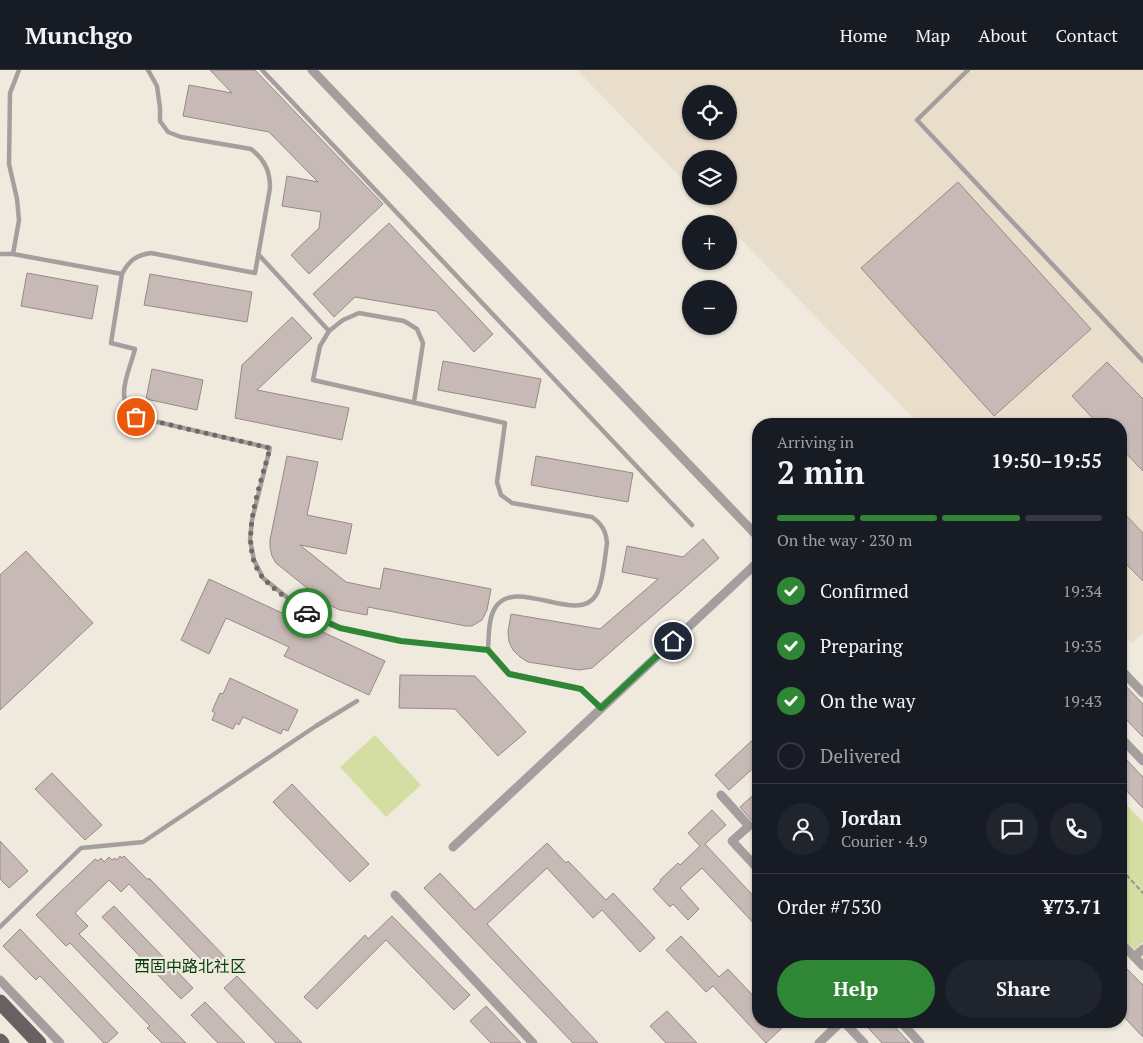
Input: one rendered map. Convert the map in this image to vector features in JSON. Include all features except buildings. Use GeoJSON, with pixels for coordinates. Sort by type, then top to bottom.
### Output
{"type":"FeatureCollection","features":[{"type":"Feature","properties":{"kind":"main road"},"geometry":{"type":"LineString","coordinates":[[0,1002],[39,1043]]}},
{"type":"Feature","properties":{"kind":"street"},"geometry":{"type":"LineString","coordinates":[[312,70],[752,531]]}},
{"type":"Feature","properties":{"kind":"street"},"geometry":{"type":"LineString","coordinates":[[453,847],[752,568]]}},
{"type":"Feature","properties":{"kind":"street"},"geometry":{"type":"LineString","coordinates":[[1127,677],[1143,693]]}},
{"type":"Feature","properties":{"kind":"street"},"geometry":{"type":"LineString","coordinates":[[1127,744],[1143,761]]}},
{"type":"Feature","properties":{"kind":"street"},"geometry":{"type":"LineString","coordinates":[[721,795],[749,826],[732,841],[752,862]]}},
{"type":"Feature","properties":{"kind":"street"},"geometry":{"type":"LineString","coordinates":[[395,895],[533,1043]]}},
{"type":"Feature","properties":{"kind":"street"},"geometry":{"type":"LineString","coordinates":[[1127,949],[1143,966]]}},
{"type":"Feature","properties":{"kind":"street"},"geometry":{"type":"LineString","coordinates":[[1134,957],[1143,949]]}},
{"type":"Feature","properties":{"kind":"street"},"geometry":{"type":"LineString","coordinates":[[0,980],[60,1043]]}},
{"type":"Feature","properties":{"kind":"street"},"geometry":{"type":"LineString","coordinates":[[819,1043],[835,1028]]}},
{"type":"Feature","properties":{"kind":"street"},"geometry":{"type":"LineString","coordinates":[[849,1028],[864,1043]]}},
{"type":"Feature","properties":{"kind":"street"},"geometry":{"type":"LineString","coordinates":[[908,1028],[920,1043]]}},
{"type":"Feature","properties":{"kind":"lane"},"geometry":{"type":"LineString","coordinates":[[13,254],[18,220],[17,199],[9,164],[10,92],[19,70]]}},
{"type":"Feature","properties":{"kind":"lane"},"geometry":{"type":"LineString","coordinates":[[148,70],[156,86],[160,121],[168,132],[181,137],[251,150],[260,156],[266,166],[270,177],[270,188],[255,273],[151,253],[133,258],[126,265],[122,274],[111,343],[135,349],[123,390],[125,406],[136,417],[270,448],[252,520],[250,540],[254,560],[263,578],[309,615],[340,628],[401,641],[488,650],[509,674],[581,689],[601,708]]}},
{"type":"Feature","properties":{"kind":"lane"},"geometry":{"type":"LineString","coordinates":[[262,70],[692,525]]}},
{"type":"Feature","properties":{"kind":"lane"},"geometry":{"type":"LineString","coordinates":[[968,70],[917,120],[1143,361]]}},
{"type":"Feature","properties":{"kind":"lane"},"geometry":{"type":"LineString","coordinates":[[0,254],[13,254],[122,274]]}},
{"type":"Feature","properties":{"kind":"lane"},"geometry":{"type":"LineString","coordinates":[[258,254],[329,331]]}},
{"type":"Feature","properties":{"kind":"lane"},"geometry":{"type":"LineString","coordinates":[[414,402],[423,343],[418,329],[404,321],[360,313],[343,320],[329,331],[320,346],[313,380],[505,423],[497,482],[501,495],[512,503],[592,517],[598,521],[606,535],[607,542],[599,590],[591,601],[580,606],[531,599],[523,596],[506,598],[494,609],[488,650]]}},
{"type":"Feature","properties":{"kind":"lane"},"geometry":{"type":"LineString","coordinates":[[0,927],[81,848],[143,842],[316,726],[357,701]]}},
{"type":"Feature","properties":{"kind":"path"},"geometry":{"type":"LineString","coordinates":[[1127,876],[1143,893]]}},
{"type":"Feature","properties":{"kind":"shaded area"},"geometry":{"type":"Polygon","coordinates":[[[577,70],[1143,70],[1143,633],[1132,643],[1127,638],[1127,418],[913,418],[737,235],[737,215],[717,215],[708,205],[737,205],[737,150],[682,150],[682,179],[577,70]]]}},
{"type":"Feature","properties":{"kind":"green space"},"geometry":{"type":"Polygon","coordinates":[[[375,735],[421,785],[386,817],[340,767],[375,735]]]}},
{"type":"Feature","properties":{"kind":"green space"},"geometry":{"type":"Polygon","coordinates":[[[1127,805],[1143,822],[1143,942],[1135,950],[1127,941],[1127,805]]]}},
{"type":"Feature","properties":{"kind":"way so far"},"geometry":{"type":"LineString","coordinates":[[136,417],[270,448],[252,520],[250,540],[254,560],[263,578],[307,613]]}},
{"type":"Feature","properties":{"kind":"district","name":"西固中路北社区"},"geometry":{"type":"Point","coordinates":[190,966]}},
{"type":"Feature","properties":{"kind":"route"},"geometry":{"type":"LineString","coordinates":[[307,613],[340,628],[401,641],[488,650],[509,674],[581,689],[601,708],[673,641]]}}]}
